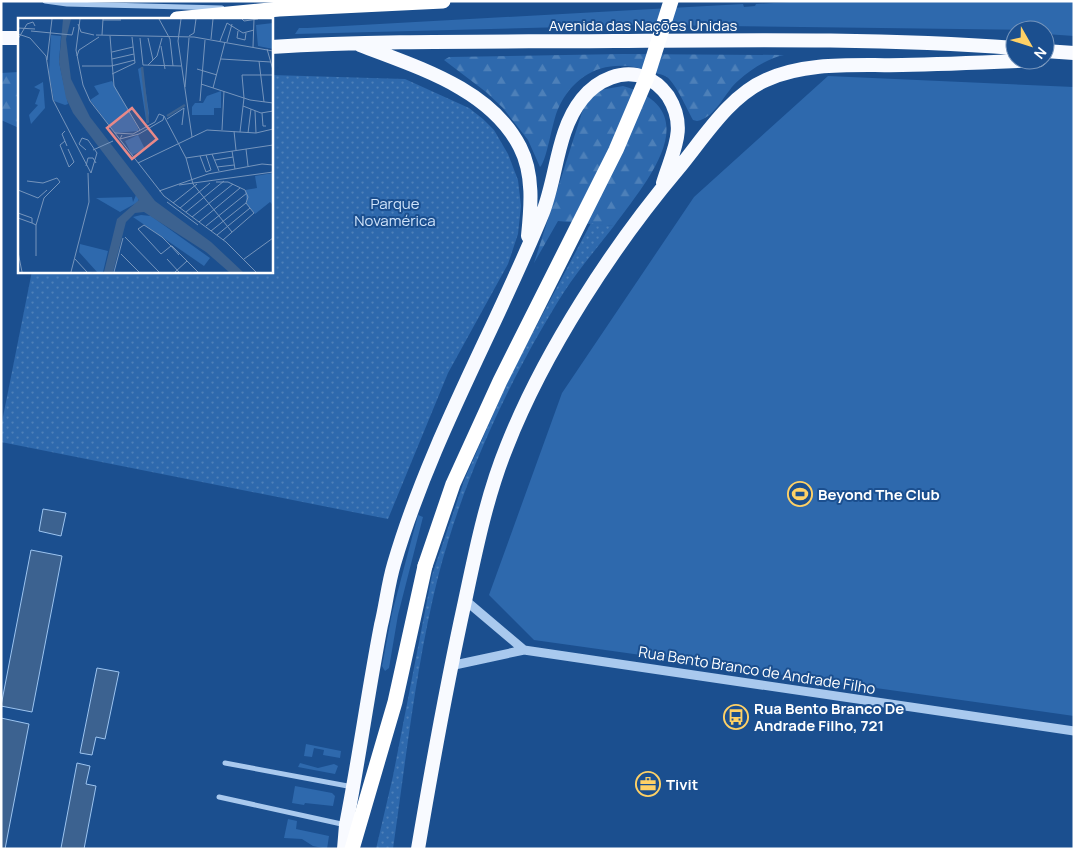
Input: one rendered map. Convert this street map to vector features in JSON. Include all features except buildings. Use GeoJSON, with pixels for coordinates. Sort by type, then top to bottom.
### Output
{"type":"FeatureCollection","features":[{"type":"Feature","properties":{"kind":"highway"},"geometry":{"type":"LineString","coordinates":[[187,18],[279,9],[443,1]]}},
{"type":"Feature","properties":{"kind":"highway"},"geometry":{"type":"LineString","coordinates":[[352,849],[395,702],[424,566],[453,484],[496,390],[616,150],[647,77],[671,1]]}},
{"type":"Feature","properties":{"kind":"highway"},"geometry":{"type":"LineString","coordinates":[[1,38],[18,38]]}},
{"type":"Feature","properties":{"kind":"highway","name":"Avenida das Nações Unidas"},"geometry":{"type":"LineString","coordinates":[[272,47],[352,42],[741,40],[948,43],[1005,47]]}},
{"type":"Feature","properties":{"kind":"highway"},"geometry":{"type":"LineString","coordinates":[[352,42],[456,84],[476,97],[507,128],[520,146],[531,194],[525,256]]}},
{"type":"Feature","properties":{"kind":"highway"},"geometry":{"type":"LineString","coordinates":[[1055,52],[1074,53]]}},
{"type":"Feature","properties":{"kind":"highway"},"geometry":{"type":"LineString","coordinates":[[1055,59],[1074,58]]}},
{"type":"Feature","properties":{"kind":"highway"},"geometry":{"type":"LineString","coordinates":[[418,849],[450,666],[485,514],[506,447],[540,375],[597,278],[661,188],[725,113],[746,92],[762,81],[781,74],[824,67],[1005,61]]}},
{"type":"Feature","properties":{"kind":"highway"},"geometry":{"type":"LineString","coordinates":[[344,849],[346,825],[354,787],[370,682],[394,565],[430,459],[525,256],[546,203],[572,116],[583,97],[595,86],[611,77],[626,74],[652,80],[664,90],[673,105],[678,118],[678,136],[661,188]]}},
{"type":"Feature","properties":{"kind":"street"},"geometry":{"type":"LineString","coordinates":[[46,1],[67,4],[279,9]]}},
{"type":"Feature","properties":{"kind":"street"},"geometry":{"type":"LineString","coordinates":[[465,600],[524,650]]}},
{"type":"Feature","properties":{"kind":"street","name":"Rua Bento Branco de Andrade Filho"},"geometry":{"type":"LineString","coordinates":[[450,666],[524,650],[1074,731]]}},
{"type":"Feature","properties":{"kind":"street"},"geometry":{"type":"LineString","coordinates":[[225,763],[354,787]]}},
{"type":"Feature","properties":{"kind":"street"},"geometry":{"type":"LineString","coordinates":[[219,798],[346,825]]}},
{"type":"Feature","properties":{"kind":"green space"},"geometry":{"type":"Polygon","coordinates":[[[805,1],[1074,1],[1074,36],[1055,35],[1055,20],[1005,20],[1005,30],[644,25],[295,34],[299,28],[743,4],[744,7],[755,6],[756,4],[805,1]]]}},
{"type":"Feature","properties":{"kind":"green space"},"geometry":{"type":"Polygon","coordinates":[[[623,54],[784,55],[766,61],[749,72],[734,85],[710,115],[697,121],[693,120],[674,85],[665,76],[635,67],[621,66],[595,70],[574,85],[565,96],[558,109],[545,157],[540,167],[528,140],[503,108],[486,92],[444,60],[449,57],[623,54]]]}},
{"type":"Feature","properties":{"kind":"green space"},"geometry":{"type":"Polygon","coordinates":[[[18,72],[18,128],[1,120],[1,73],[18,72]]]}},
{"type":"Feature","properties":{"kind":"green space","name":"Parque Novamérica"},"geometry":{"type":"Polygon","coordinates":[[[272,75],[405,79],[469,108],[494,130],[508,154],[518,180],[521,206],[518,234],[508,264],[448,373],[388,519],[1,442],[1,427],[32,272],[272,272],[272,75]]]}},
{"type":"Feature","properties":{"kind":"green space","name":"Beyond The Club"},"geometry":{"type":"Polygon","coordinates":[[[828,76],[1074,87],[1074,716],[534,640],[489,595],[562,393],[694,197],[828,76]]]}},
{"type":"Feature","properties":{"kind":"green space"},"geometry":{"type":"Polygon","coordinates":[[[623,86],[649,97],[663,112],[667,130],[663,149],[653,169],[641,190],[614,226],[558,221],[534,263],[584,106],[600,90],[623,86]]]}},
{"type":"Feature","properties":{"kind":"green space"},"geometry":{"type":"Polygon","coordinates":[[[591,223],[614,226],[564,292],[525,359],[490,430],[448,540],[430,611],[424,644],[412,712],[393,849],[376,849],[393,776],[432,575],[465,478],[512,372],[591,223]]]}},
{"type":"Feature","properties":{"kind":"green space"},"geometry":{"type":"Polygon","coordinates":[[[418,515],[423,517],[398,615],[389,668],[385,671],[382,666],[392,613],[418,515]]]}},
{"type":"Feature","properties":{"kind":"green space"},"geometry":{"type":"Polygon","coordinates":[[[306,744],[341,751],[340,758],[323,755],[324,750],[314,748],[312,757],[304,756],[306,744]]]}},
{"type":"Feature","properties":{"kind":"green space"},"geometry":{"type":"Polygon","coordinates":[[[300,763],[318,768],[334,764],[338,766],[335,774],[298,767],[300,763]]]}},
{"type":"Feature","properties":{"kind":"green space"},"geometry":{"type":"Polygon","coordinates":[[[295,786],[332,793],[335,796],[333,806],[292,803],[295,786]]]}},
{"type":"Feature","properties":{"kind":"green space"},"geometry":{"type":"Polygon","coordinates":[[[288,819],[297,821],[296,829],[329,836],[327,849],[313,846],[302,839],[284,838],[288,819]]]}},
{"type":"Feature","properties":{"kind":"shaded area"},"geometry":{"type":"Polygon","coordinates":[[[43,509],[66,513],[61,536],[39,531],[43,509]]]}},
{"type":"Feature","properties":{"kind":"shaded area"},"geometry":{"type":"Polygon","coordinates":[[[31,550],[62,556],[32,712],[1,706],[31,550]]]}},
{"type":"Feature","properties":{"kind":"shaded area"},"geometry":{"type":"Polygon","coordinates":[[[97,668],[119,672],[105,739],[96,737],[92,755],[80,753],[97,668]]]}},
{"type":"Feature","properties":{"kind":"shaded area"},"geometry":{"type":"Polygon","coordinates":[[[1,718],[29,724],[5,849],[1,849],[1,718]]]}},
{"type":"Feature","properties":{"kind":"shaded area"},"geometry":{"type":"Polygon","coordinates":[[[77,763],[90,766],[86,784],[96,786],[84,849],[63,849],[61,848],[77,763]]]}},
{"type":"Feature","properties":{"kind":"place","name":"Beyond The Club"},"geometry":{"type":"Point","coordinates":[800,494]}},
{"type":"Feature","properties":{"kind":"place","name":"Rua Bento Branco De Andrade Filho, 721"},"geometry":{"type":"Point","coordinates":[736,717]}},
{"type":"Feature","properties":{"kind":"place","name":"Tivit"},"geometry":{"type":"Point","coordinates":[648,784]}}]}
